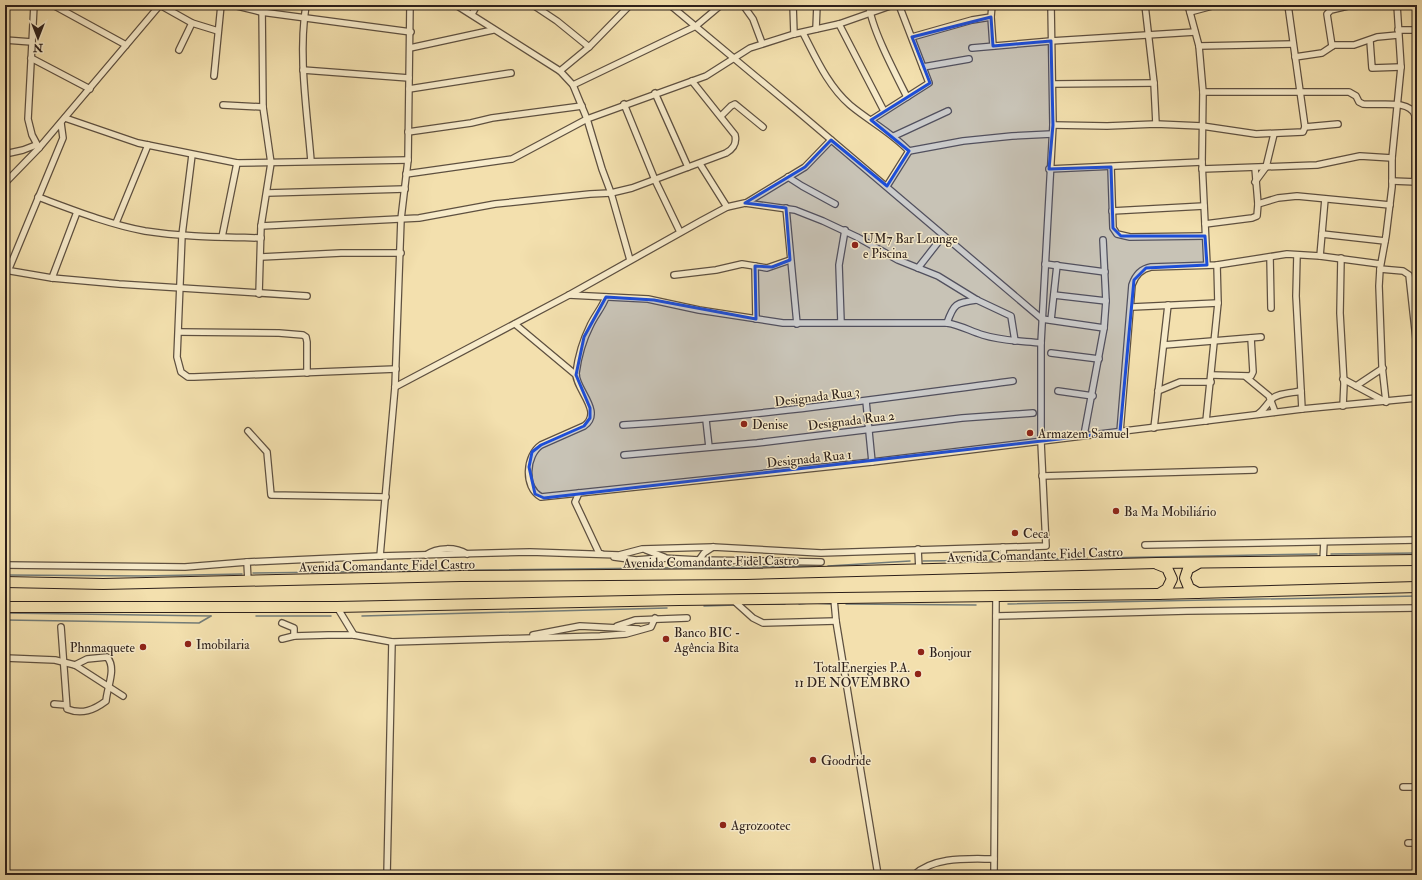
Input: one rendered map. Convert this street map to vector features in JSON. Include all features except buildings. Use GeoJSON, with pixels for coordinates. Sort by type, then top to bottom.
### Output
{"type":"FeatureCollection","features":[{"type":"Feature","properties":{"kind":"highway","name":"Avenida Comandante Fidel Castro"},"geometry":{"type":"LineString","coordinates":[[5,582],[103,584],[821,567],[919,570],[1199,563],[1417,560]]}},
{"type":"Feature","properties":{"kind":"highway"},"geometry":{"type":"LineString","coordinates":[[1199,563],[1190,567],[1185,578],[1189,588],[1200,593]]}},
{"type":"Feature","properties":{"kind":"highway"},"geometry":{"type":"LineString","coordinates":[[1156,564],[1167,568],[1172,578],[1167,589],[1157,594]]}},
{"type":"Feature","properties":{"kind":"highway"},"geometry":{"type":"LineString","coordinates":[[5,607],[337,607],[1157,594],[1417,587]]}},
{"type":"Feature","properties":{"kind":"street"},"geometry":{"type":"LineString","coordinates":[[34,5],[28,119],[38,146]]}},
{"type":"Feature","properties":{"kind":"street"},"geometry":{"type":"LineString","coordinates":[[53,5],[126,45]]}},
{"type":"Feature","properties":{"kind":"street"},"geometry":{"type":"LineString","coordinates":[[5,183],[63,120],[160,5],[192,23],[218,31]]}},
{"type":"Feature","properties":{"kind":"street"},"geometry":{"type":"LineString","coordinates":[[214,76],[221,5]]}},
{"type":"Feature","properties":{"kind":"street"},"geometry":{"type":"LineString","coordinates":[[233,5],[261,12],[410,32]]}},
{"type":"Feature","properties":{"kind":"street"},"geometry":{"type":"LineString","coordinates":[[259,294],[261,226],[271,163],[263,107],[262,5]]}},
{"type":"Feature","properties":{"kind":"street"},"geometry":{"type":"LineString","coordinates":[[306,5],[304,18],[303,70],[311,161]]}},
{"type":"Feature","properties":{"kind":"street"},"geometry":{"type":"LineString","coordinates":[[380,556],[395,387],[401,253],[401,219],[408,160],[410,5]]}},
{"type":"Feature","properties":{"kind":"street"},"geometry":{"type":"LineString","coordinates":[[456,5],[472,14],[493,30],[560,71],[573,84],[587,119],[611,193],[630,260]]}},
{"type":"Feature","properties":{"kind":"street"},"geometry":{"type":"LineString","coordinates":[[472,14],[477,5]]}},
{"type":"Feature","properties":{"kind":"street"},"geometry":{"type":"LineString","coordinates":[[533,5],[557,21],[589,47]]}},
{"type":"Feature","properties":{"kind":"street"},"geometry":{"type":"LineString","coordinates":[[560,71],[589,47],[630,5]]}},
{"type":"Feature","properties":{"kind":"street"},"geometry":{"type":"LineString","coordinates":[[670,5],[887,186],[943,236],[1042,319],[1104,328]]}},
{"type":"Feature","properties":{"kind":"street"},"geometry":{"type":"LineString","coordinates":[[573,84],[696,26],[721,5]]}},
{"type":"Feature","properties":{"kind":"street"},"geometry":{"type":"LineString","coordinates":[[743,5],[753,19],[762,43]]}},
{"type":"Feature","properties":{"kind":"street"},"geometry":{"type":"LineString","coordinates":[[793,5],[794,34]]}},
{"type":"Feature","properties":{"kind":"street"},"geometry":{"type":"LineString","coordinates":[[816,30],[817,5]]}},
{"type":"Feature","properties":{"kind":"street"},"geometry":{"type":"LineString","coordinates":[[869,5],[870,12],[892,66],[907,97]]}},
{"type":"Feature","properties":{"kind":"street"},"geometry":{"type":"LineString","coordinates":[[406,174],[512,159],[587,119],[654,93],[692,81],[717,70],[744,51],[762,43],[839,24],[893,5]]}},
{"type":"Feature","properties":{"kind":"street"},"geometry":{"type":"LineString","coordinates":[[871,120],[929,83],[899,5]]}},
{"type":"Feature","properties":{"kind":"street"},"geometry":{"type":"LineString","coordinates":[[992,5],[991,17],[993,46]]}},
{"type":"Feature","properties":{"kind":"street"},"geometry":{"type":"LineString","coordinates":[[5,565],[185,567],[247,562],[380,556],[467,555],[530,552],[599,553],[619,555],[642,548],[713,547],[821,553],[1046,546],[1041,442],[1041,343],[1049,169],[1053,126],[1050,5]]}},
{"type":"Feature","properties":{"kind":"street"},"geometry":{"type":"LineString","coordinates":[[1145,5],[1154,83],[1156,124]]}},
{"type":"Feature","properties":{"kind":"street"},"geometry":{"type":"LineString","coordinates":[[1188,5],[1199,46],[1203,92],[1202,169],[1207,265]]}},
{"type":"Feature","properties":{"kind":"street"},"geometry":{"type":"LineString","coordinates":[[1190,12],[1216,5]]}},
{"type":"Feature","properties":{"kind":"street"},"geometry":{"type":"LineString","coordinates":[[1053,126],[1156,124],[1202,126],[1256,134],[1303,132],[1305,126],[1288,5]]}},
{"type":"Feature","properties":{"kind":"street"},"geometry":{"type":"LineString","coordinates":[[1332,46],[1327,14],[1331,10],[1352,5]]}},
{"type":"Feature","properties":{"kind":"street"},"geometry":{"type":"LineString","coordinates":[[1386,402],[1379,305],[1380,266],[1390,205],[1392,158],[1401,67],[1397,5]]}},
{"type":"Feature","properties":{"kind":"street"},"geometry":{"type":"LineString","coordinates":[[912,37],[972,20],[991,17]]}},
{"type":"Feature","properties":{"kind":"street"},"geometry":{"type":"LineString","coordinates":[[179,50],[192,23]]}},
{"type":"Feature","properties":{"kind":"street"},"geometry":{"type":"LineString","coordinates":[[839,24],[884,112]]}},
{"type":"Feature","properties":{"kind":"street"},"geometry":{"type":"LineString","coordinates":[[410,48],[493,30]]}},
{"type":"Feature","properties":{"kind":"street"},"geometry":{"type":"LineString","coordinates":[[1295,57],[1322,53],[1338,44],[1354,45],[1377,37],[1417,30]]}},
{"type":"Feature","properties":{"kind":"street"},"geometry":{"type":"LineString","coordinates":[[803,32],[823,72],[835,89],[850,105],[894,136],[909,151]]}},
{"type":"Feature","properties":{"kind":"street"},"geometry":{"type":"LineString","coordinates":[[972,48],[1149,34],[1196,32]]}},
{"type":"Feature","properties":{"kind":"street"},"geometry":{"type":"LineString","coordinates":[[5,40],[32,42]]}},
{"type":"Feature","properties":{"kind":"street"},"geometry":{"type":"LineString","coordinates":[[1370,40],[1372,68],[1401,67]]}},
{"type":"Feature","properties":{"kind":"street"},"geometry":{"type":"LineString","coordinates":[[1199,46],[1256,46],[1293,44]]}},
{"type":"Feature","properties":{"kind":"street"},"geometry":{"type":"LineString","coordinates":[[31,58],[90,88]]}},
{"type":"Feature","properties":{"kind":"street"},"geometry":{"type":"LineString","coordinates":[[924,67],[969,59]]}},
{"type":"Feature","properties":{"kind":"street"},"geometry":{"type":"LineString","coordinates":[[303,70],[409,78]]}},
{"type":"Feature","properties":{"kind":"street"},"geometry":{"type":"LineString","coordinates":[[409,89],[511,72]]}},
{"type":"Feature","properties":{"kind":"street"},"geometry":{"type":"LineString","coordinates":[[261,226],[419,218],[495,204],[611,193],[632,188],[700,164],[731,150],[735,144],[735,135],[692,81]]}},
{"type":"Feature","properties":{"kind":"street"},"geometry":{"type":"LineString","coordinates":[[1053,84],[1154,83]]}},
{"type":"Feature","properties":{"kind":"street"},"geometry":{"type":"LineString","coordinates":[[1203,92],[1349,92],[1356,96],[1359,102],[1364,104],[1402,104],[1411,107],[1415,114],[1416,182],[1392,180]]}},
{"type":"Feature","properties":{"kind":"street"},"geometry":{"type":"LineString","coordinates":[[654,93],[688,168]]}},
{"type":"Feature","properties":{"kind":"street"},"geometry":{"type":"LineString","coordinates":[[624,104],[655,180],[680,232]]}},
{"type":"Feature","properties":{"kind":"street"},"geometry":{"type":"LineString","coordinates":[[721,116],[735,104],[763,127]]}},
{"type":"Feature","properties":{"kind":"street"},"geometry":{"type":"LineString","coordinates":[[224,105],[263,107]]}},
{"type":"Feature","properties":{"kind":"street"},"geometry":{"type":"LineString","coordinates":[[408,132],[471,123],[492,118],[582,106]]}},
{"type":"Feature","properties":{"kind":"street"},"geometry":{"type":"LineString","coordinates":[[894,136],[948,111]]}},
{"type":"Feature","properties":{"kind":"street"},"geometry":{"type":"LineString","coordinates":[[63,120],[148,145],[237,163],[408,160]]}},
{"type":"Feature","properties":{"kind":"street"},"geometry":{"type":"LineString","coordinates":[[63,120],[62,138],[6,271],[52,278],[119,284],[307,296]]}},
{"type":"Feature","properties":{"kind":"street"},"geometry":{"type":"LineString","coordinates":[[1305,126],[1338,124]]}},
{"type":"Feature","properties":{"kind":"street"},"geometry":{"type":"LineString","coordinates":[[887,186],[909,151],[979,139],[1052,134]]}},
{"type":"Feature","properties":{"kind":"street"},"geometry":{"type":"LineString","coordinates":[[1255,182],[1266,168],[1274,134]]}},
{"type":"Feature","properties":{"kind":"street"},"geometry":{"type":"LineString","coordinates":[[395,387],[569,295],[727,207],[745,203],[805,167],[831,140]]}},
{"type":"Feature","properties":{"kind":"street"},"geometry":{"type":"LineString","coordinates":[[116,224],[148,145]]}},
{"type":"Feature","properties":{"kind":"street"},"geometry":{"type":"LineString","coordinates":[[5,154],[38,146]]}},
{"type":"Feature","properties":{"kind":"street"},"geometry":{"type":"LineString","coordinates":[[192,155],[182,235],[179,287],[178,364],[181,372],[188,377],[396,369]]}},
{"type":"Feature","properties":{"kind":"street"},"geometry":{"type":"LineString","coordinates":[[1202,169],[1266,168],[1325,164],[1360,156],[1392,158]]}},
{"type":"Feature","properties":{"kind":"street"},"geometry":{"type":"LineString","coordinates":[[1049,169],[1202,162]]}},
{"type":"Feature","properties":{"kind":"street"},"geometry":{"type":"LineString","coordinates":[[222,237],[237,163]]}},
{"type":"Feature","properties":{"kind":"street"},"geometry":{"type":"LineString","coordinates":[[700,164],[727,207]]}},
{"type":"Feature","properties":{"kind":"street"},"geometry":{"type":"LineString","coordinates":[[1111,167],[1113,228],[1117,234],[1121,236],[1205,236]]}},
{"type":"Feature","properties":{"kind":"street"},"geometry":{"type":"LineString","coordinates":[[1205,224],[1256,216],[1258,204],[1255,168]]}},
{"type":"Feature","properties":{"kind":"street"},"geometry":{"type":"LineString","coordinates":[[788,177],[835,204]]}},
{"type":"Feature","properties":{"kind":"street"},"geometry":{"type":"LineString","coordinates":[[267,193],[405,189]]}},
{"type":"Feature","properties":{"kind":"street"},"geometry":{"type":"LineString","coordinates":[[1258,204],[1283,197],[1297,196],[1390,205]]}},
{"type":"Feature","properties":{"kind":"street"},"geometry":{"type":"LineString","coordinates":[[38,197],[77,212],[116,224],[144,230],[182,235],[261,238]]}},
{"type":"Feature","properties":{"kind":"street"},"geometry":{"type":"LineString","coordinates":[[1320,256],[1325,199]]}},
{"type":"Feature","properties":{"kind":"street"},"geometry":{"type":"LineString","coordinates":[[745,203],[786,208],[823,221],[845,230],[893,257],[938,276],[977,300],[1011,316],[1015,341]]}},
{"type":"Feature","properties":{"kind":"street"},"geometry":{"type":"LineString","coordinates":[[1112,211],[1204,206]]}},
{"type":"Feature","properties":{"kind":"street"},"geometry":{"type":"LineString","coordinates":[[786,208],[797,324]]}},
{"type":"Feature","properties":{"kind":"street"},"geometry":{"type":"LineString","coordinates":[[52,278],[77,212]]}},
{"type":"Feature","properties":{"kind":"street"},"geometry":{"type":"LineString","coordinates":[[841,322],[839,274],[840,252],[845,230]]}},
{"type":"Feature","properties":{"kind":"street"},"geometry":{"type":"LineString","coordinates":[[1322,234],[1385,241]]}},
{"type":"Feature","properties":{"kind":"street"},"geometry":{"type":"LineString","coordinates":[[918,268],[943,236]]}},
{"type":"Feature","properties":{"kind":"street"},"geometry":{"type":"LineString","coordinates":[[1084,435],[1093,396],[1104,328],[1106,301],[1103,240]]}},
{"type":"Feature","properties":{"kind":"street"},"geometry":{"type":"LineString","coordinates":[[260,257],[341,253],[401,253]]}},
{"type":"Feature","properties":{"kind":"street"},"geometry":{"type":"LineString","coordinates":[[1297,254],[1296,296],[1302,409]]}},
{"type":"Feature","properties":{"kind":"street"},"geometry":{"type":"LineString","coordinates":[[1120,432],[1134,280],[1137,274],[1146,268],[1217,265],[1297,254],[1341,258],[1403,271],[1409,275],[1417,348]]}},
{"type":"Feature","properties":{"kind":"street"},"geometry":{"type":"LineString","coordinates":[[1270,257],[1271,308]]}},
{"type":"Feature","properties":{"kind":"street"},"geometry":{"type":"LineString","coordinates":[[1341,258],[1340,313],[1343,406]]}},
{"type":"Feature","properties":{"kind":"street"},"geometry":{"type":"LineString","coordinates":[[674,275],[716,270],[735,264],[772,267],[790,260]]}},
{"type":"Feature","properties":{"kind":"street"},"geometry":{"type":"LineString","coordinates":[[1044,264],[1105,272]]}},
{"type":"Feature","properties":{"kind":"street"},"geometry":{"type":"LineString","coordinates":[[1051,320],[1057,265]]}},
{"type":"Feature","properties":{"kind":"street"},"geometry":{"type":"LineString","coordinates":[[1206,421],[1212,375],[1218,303],[1217,265]]}},
{"type":"Feature","properties":{"kind":"street"},"geometry":{"type":"LineString","coordinates":[[755,266],[756,319]]}},
{"type":"Feature","properties":{"kind":"street"},"geometry":{"type":"LineString","coordinates":[[569,295],[654,300],[688,308],[797,324],[841,322],[947,323],[958,325],[986,336],[1015,341],[1041,343]]}},
{"type":"Feature","properties":{"kind":"street"},"geometry":{"type":"LineString","coordinates":[[1054,295],[1106,301]]}},
{"type":"Feature","properties":{"kind":"street"},"geometry":{"type":"LineString","coordinates":[[515,324],[576,375],[584,337],[602,308],[606,297]]}},
{"type":"Feature","properties":{"kind":"street"},"geometry":{"type":"LineString","coordinates":[[947,323],[952,308],[956,304],[977,300]]}},
{"type":"Feature","properties":{"kind":"street"},"geometry":{"type":"LineString","coordinates":[[1132,307],[1218,303]]}},
{"type":"Feature","properties":{"kind":"street"},"geometry":{"type":"LineString","coordinates":[[1154,428],[1168,305]]}},
{"type":"Feature","properties":{"kind":"street"},"geometry":{"type":"LineString","coordinates":[[179,332],[279,333],[303,335],[306,337],[307,373]]}},
{"type":"Feature","properties":{"kind":"street"},"geometry":{"type":"LineString","coordinates":[[1164,345],[1261,337]]}},
{"type":"Feature","properties":{"kind":"street"},"geometry":{"type":"LineString","coordinates":[[1212,375],[1246,377],[1253,374],[1251,338]]}},
{"type":"Feature","properties":{"kind":"street"},"geometry":{"type":"LineString","coordinates":[[1051,353],[1099,359]]}},
{"type":"Feature","properties":{"kind":"street"},"geometry":{"type":"LineString","coordinates":[[1356,386],[1383,368]]}},
{"type":"Feature","properties":{"kind":"street","name":"Designada Rua 1"},"geometry":{"type":"LineString","coordinates":[[576,375],[590,408],[589,421],[584,426],[535,449],[530,459],[529,467],[534,491],[541,497],[872,462],[1275,412],[1417,398]]}},
{"type":"Feature","properties":{"kind":"street"},"geometry":{"type":"LineString","coordinates":[[1246,377],[1271,399],[1275,412]]}},
{"type":"Feature","properties":{"kind":"street"},"geometry":{"type":"LineString","coordinates":[[1343,379],[1386,402]]}},
{"type":"Feature","properties":{"kind":"street","name":"Designada Rua 3"},"geometry":{"type":"LineString","coordinates":[[623,425],[706,420],[866,401],[1013,381]]}},
{"type":"Feature","properties":{"kind":"street"},"geometry":{"type":"LineString","coordinates":[[1158,391],[1180,382],[1210,382]]}},
{"type":"Feature","properties":{"kind":"street"},"geometry":{"type":"LineString","coordinates":[[1058,391],[1093,396]]}},
{"type":"Feature","properties":{"kind":"street"},"geometry":{"type":"LineString","coordinates":[[1258,414],[1266,408],[1271,399],[1277,396],[1301,391]]}},
{"type":"Feature","properties":{"kind":"street"},"geometry":{"type":"LineString","coordinates":[[866,401],[872,462]]}},
{"type":"Feature","properties":{"kind":"street","name":"Designada Rua 2"},"geometry":{"type":"LineString","coordinates":[[624,455],[709,448],[962,418],[1033,413]]}},
{"type":"Feature","properties":{"kind":"street"},"geometry":{"type":"LineString","coordinates":[[706,420],[709,448]]}},
{"type":"Feature","properties":{"kind":"street"},"geometry":{"type":"LineString","coordinates":[[248,431],[267,452],[271,495],[386,497]]}},
{"type":"Feature","properties":{"kind":"street"},"geometry":{"type":"LineString","coordinates":[[1042,476],[1254,470]]}},
{"type":"Feature","properties":{"kind":"street"},"geometry":{"type":"LineString","coordinates":[[579,493],[575,502],[599,553],[624,560],[668,558],[821,567],[821,553]]}},
{"type":"Feature","properties":{"kind":"street"},"geometry":{"type":"LineString","coordinates":[[1144,545],[1417,540]]}},
{"type":"Feature","properties":{"kind":"street"},"geometry":{"type":"LineString","coordinates":[[1324,542],[1324,561]]}},
{"type":"Feature","properties":{"kind":"street"},"geometry":{"type":"LineString","coordinates":[[699,560],[704,553],[713,547]]}},
{"type":"Feature","properties":{"kind":"street"},"geometry":{"type":"LineString","coordinates":[[1003,547],[1004,568]]}},
{"type":"Feature","properties":{"kind":"street"},"geometry":{"type":"LineString","coordinates":[[642,548],[668,558]]}},
{"type":"Feature","properties":{"kind":"street"},"geometry":{"type":"LineString","coordinates":[[918,549],[919,570]]}},
{"type":"Feature","properties":{"kind":"street"},"geometry":{"type":"LineString","coordinates":[[247,562],[248,581]]}},
{"type":"Feature","properties":{"kind":"street"},"geometry":{"type":"LineString","coordinates":[[994,875],[996,596]]}},
{"type":"Feature","properties":{"kind":"street"},"geometry":{"type":"LineString","coordinates":[[834,599],[836,621],[878,875]]}},
{"type":"Feature","properties":{"kind":"street"},"geometry":{"type":"LineString","coordinates":[[733,600],[752,618],[763,623],[836,621]]}},
{"type":"Feature","properties":{"kind":"street"},"geometry":{"type":"LineString","coordinates":[[337,607],[354,635]]}},
{"type":"Feature","properties":{"kind":"street"},"geometry":{"type":"LineString","coordinates":[[996,616],[1187,611],[1417,608]]}},
{"type":"Feature","properties":{"kind":"street"},"geometry":{"type":"LineString","coordinates":[[282,639],[294,636],[354,635],[392,642],[600,636],[644,630],[651,627],[655,618]]}},
{"type":"Feature","properties":{"kind":"street"},"geometry":{"type":"LineString","coordinates":[[615,627],[635,620],[655,618],[687,618]]}},
{"type":"Feature","properties":{"kind":"street"},"geometry":{"type":"LineString","coordinates":[[282,623],[294,628],[294,636]]}},
{"type":"Feature","properties":{"kind":"street"},"geometry":{"type":"LineString","coordinates":[[524,638],[546,632],[580,626],[644,630]]}},
{"type":"Feature","properties":{"kind":"street"},"geometry":{"type":"LineString","coordinates":[[61,627],[61,646],[65,663],[66,705],[67,709],[80,713],[93,709],[106,701],[107,687],[111,680],[112,671],[110,661],[107,658],[87,659],[75,665]]}},
{"type":"Feature","properties":{"kind":"street"},"geometry":{"type":"LineString","coordinates":[[387,875],[392,642]]}},
{"type":"Feature","properties":{"kind":"street"},"geometry":{"type":"LineString","coordinates":[[5,658],[40,659],[75,665],[123,696]]}},
{"type":"Feature","properties":{"kind":"street"},"geometry":{"type":"LineString","coordinates":[[54,704],[66,705]]}},
{"type":"Feature","properties":{"kind":"street"},"geometry":{"type":"LineString","coordinates":[[1403,787],[1417,787]]}},
{"type":"Feature","properties":{"kind":"street"},"geometry":{"type":"LineString","coordinates":[[1408,843],[1417,843]]}},
{"type":"Feature","properties":{"kind":"street"},"geometry":{"type":"LineString","coordinates":[[914,875],[922,870],[951,859],[994,859]]}},
{"type":"Feature","properties":{"kind":"highlighted area"},"geometry":{"type":"Polygon","coordinates":[[[991,17],[993,46],[1051,41],[1053,125],[1049,169],[1111,167],[1113,228],[1121,236],[1205,236],[1207,265],[1146,268],[1134,280],[1120,432],[544,498],[535,494],[529,467],[532,452],[541,445],[584,426],[590,418],[590,408],[576,375],[584,337],[606,297],[654,300],[756,319],[755,266],[772,267],[790,260],[786,208],[745,203],[805,167],[831,140],[887,186],[909,151],[871,120],[930,83],[912,37],[991,17]]]}},
{"type":"Feature","properties":{"kind":"waterway"},"geometry":{"type":"LineString","coordinates":[[1331,554],[1417,553]]}},
{"type":"Feature","properties":{"kind":"waterway"},"geometry":{"type":"LineString","coordinates":[[1099,558],[1317,554]]}},
{"type":"Feature","properties":{"kind":"waterway"},"geometry":{"type":"LineString","coordinates":[[1053,559],[1087,558]]}},
{"type":"Feature","properties":{"kind":"waterway"},"geometry":{"type":"LineString","coordinates":[[1017,560],[1038,559]]}},
{"type":"Feature","properties":{"kind":"waterway"},"geometry":{"type":"LineString","coordinates":[[923,561],[1001,560]]}},
{"type":"Feature","properties":{"kind":"waterway"},"geometry":{"type":"LineString","coordinates":[[828,566],[910,561]]}},
{"type":"Feature","properties":{"kind":"waterway"},"geometry":{"type":"LineString","coordinates":[[253,573],[815,566]]}},
{"type":"Feature","properties":{"kind":"waterway"},"geometry":{"type":"LineString","coordinates":[[5,575],[143,576],[242,574]]}},
{"type":"Feature","properties":{"kind":"waterway"},"geometry":{"type":"LineString","coordinates":[[1008,604],[1417,596]]}},
{"type":"Feature","properties":{"kind":"waterway"},"geometry":{"type":"LineString","coordinates":[[799,604],[809,603]]}},
{"type":"Feature","properties":{"kind":"waterway"},"geometry":{"type":"LineString","coordinates":[[813,603],[831,604]]}},
{"type":"Feature","properties":{"kind":"waterway"},"geometry":{"type":"LineString","coordinates":[[758,604],[785,604]]}},
{"type":"Feature","properties":{"kind":"waterway"},"geometry":{"type":"LineString","coordinates":[[846,604],[976,605]]}},
{"type":"Feature","properties":{"kind":"waterway"},"geometry":{"type":"LineString","coordinates":[[704,606],[736,605]]}},
{"type":"Feature","properties":{"kind":"waterway"},"geometry":{"type":"LineString","coordinates":[[362,616],[667,608]]}},
{"type":"Feature","properties":{"kind":"waterway"},"geometry":{"type":"LineString","coordinates":[[5,613],[211,616]]}},
{"type":"Feature","properties":{"kind":"waterway"},"geometry":{"type":"LineString","coordinates":[[5,620],[199,623],[211,616]]}},
{"type":"Feature","properties":{"kind":"waterway"},"geometry":{"type":"LineString","coordinates":[[256,616],[331,616]]}},
{"type":"Feature","properties":{"kind":"place","name":"UM7 Bar Lounge e Piscina"},"geometry":{"type":"Point","coordinates":[855,245]}},
{"type":"Feature","properties":{"kind":"place","name":"Denise"},"geometry":{"type":"Point","coordinates":[744,424]}},
{"type":"Feature","properties":{"kind":"place","name":"Armazem Samuel"},"geometry":{"type":"Point","coordinates":[1030,433]}},
{"type":"Feature","properties":{"kind":"place","name":"Ba Ma Mobiliário"},"geometry":{"type":"Point","coordinates":[1116,511]}},
{"type":"Feature","properties":{"kind":"place","name":"Ceca"},"geometry":{"type":"Point","coordinates":[1015,533]}},
{"type":"Feature","properties":{"kind":"place","name":"Banco BIC - Agência Bita"},"geometry":{"type":"Point","coordinates":[666,639]}},
{"type":"Feature","properties":{"kind":"place","name":"Imobilaria"},"geometry":{"type":"Point","coordinates":[188,644]}},
{"type":"Feature","properties":{"kind":"place","name":"Phnmaquete"},"geometry":{"type":"Point","coordinates":[143,647]}},
{"type":"Feature","properties":{"kind":"place","name":"Bonjour"},"geometry":{"type":"Point","coordinates":[921,652]}},
{"type":"Feature","properties":{"kind":"place","name":"TotalEnergies P.A. 11 DE NOVEMBRO"},"geometry":{"type":"Point","coordinates":[918,674]}},
{"type":"Feature","properties":{"kind":"place","name":"Goodride"},"geometry":{"type":"Point","coordinates":[813,760]}},
{"type":"Feature","properties":{"kind":"place","name":"Agrozootec"},"geometry":{"type":"Point","coordinates":[723,825]}}]}
